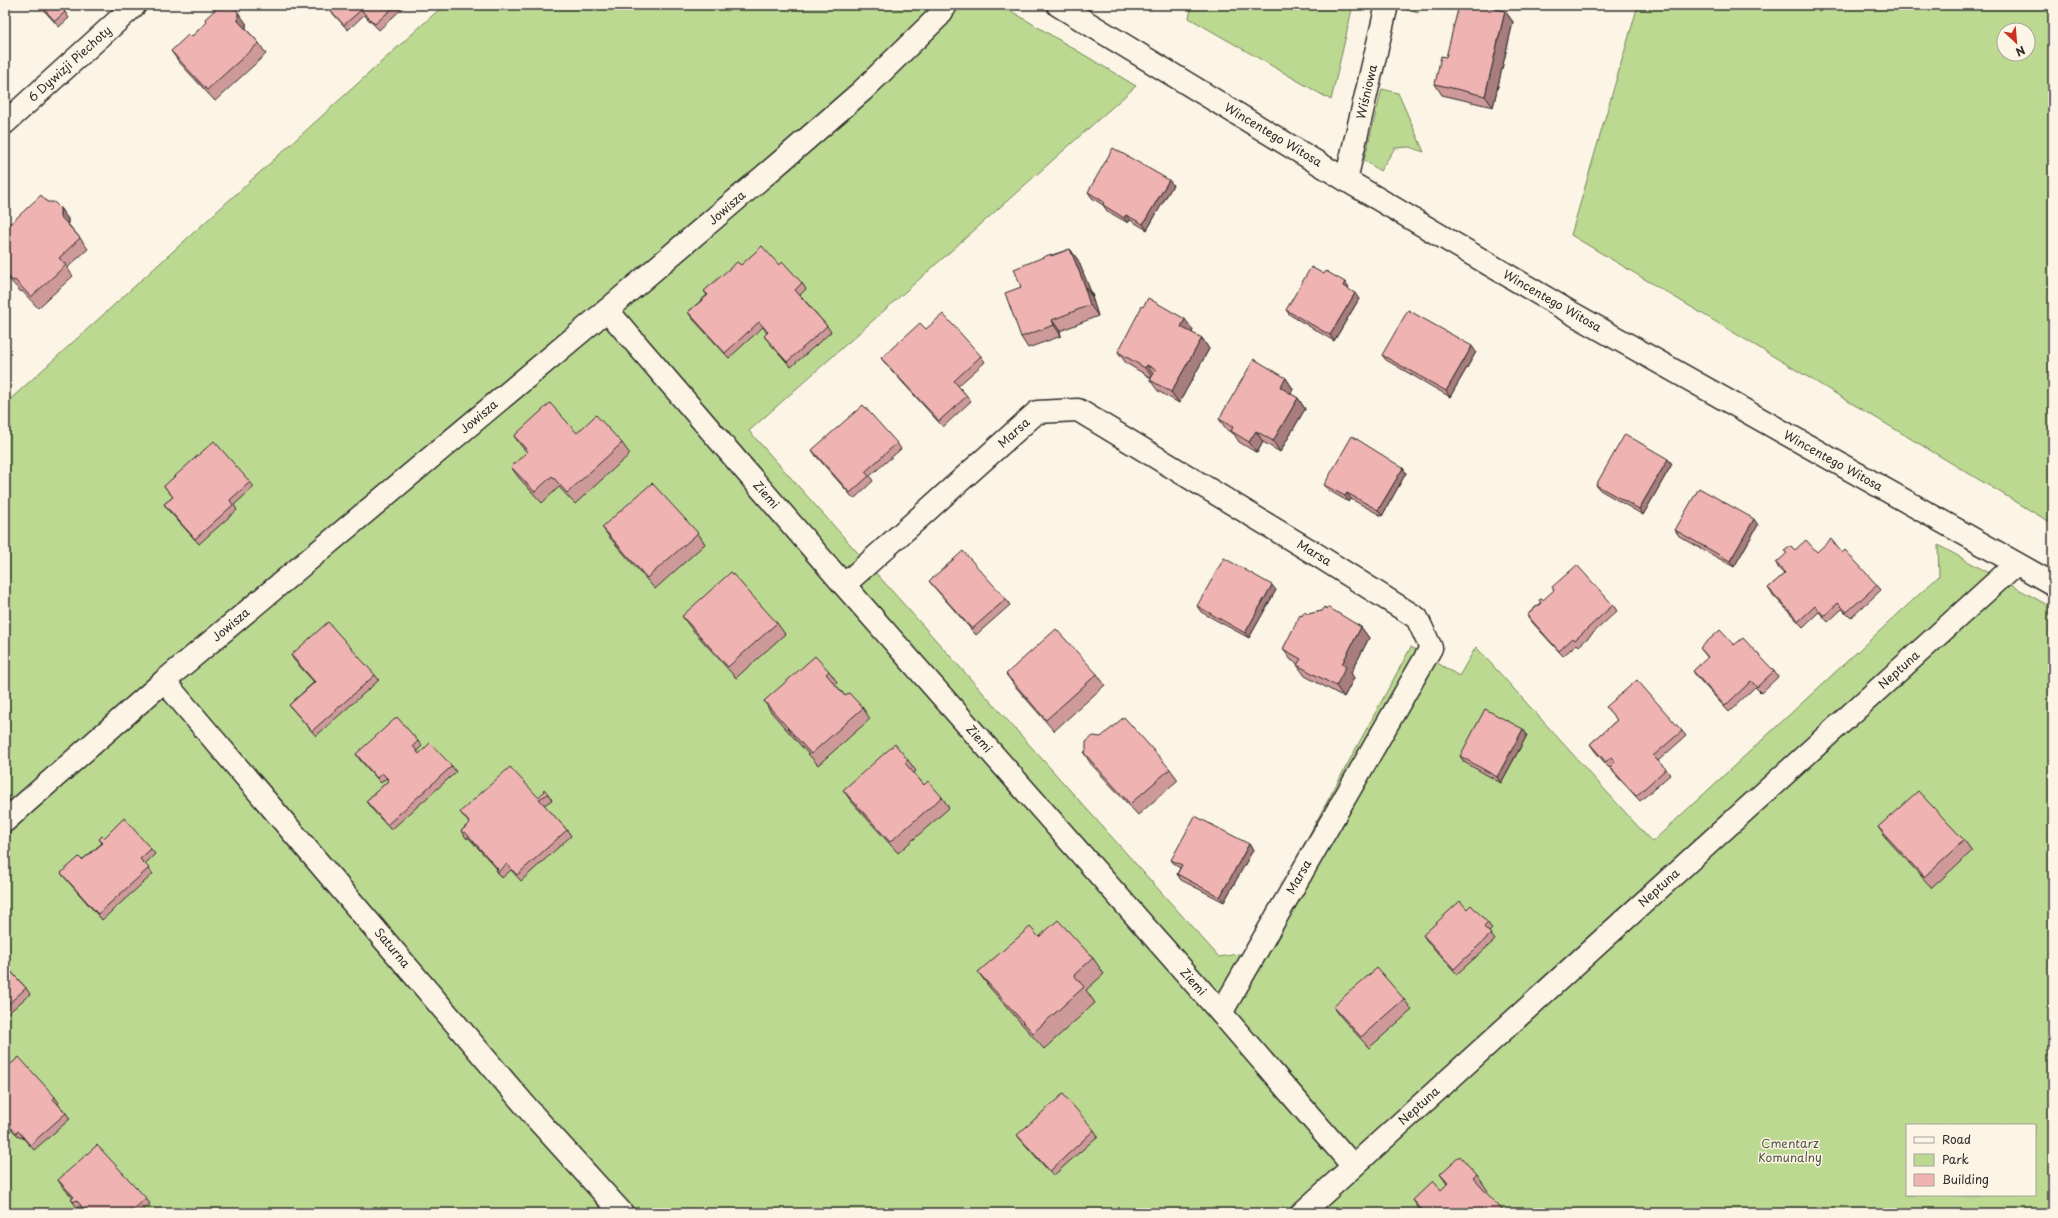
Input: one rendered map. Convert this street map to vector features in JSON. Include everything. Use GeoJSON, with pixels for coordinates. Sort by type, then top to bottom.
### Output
{"type":"FeatureCollection","features":[{"type":"Feature","properties":{"kind":"street","name":"6 Dywizji Piechoty"},"geometry":{"type":"LineString","coordinates":[[5,123],[135,5]]}},
{"type":"Feature","properties":{"kind":"street","name":"Jowisza"},"geometry":{"type":"LineString","coordinates":[[5,821],[164,681],[607,310],[862,91],[939,16],[946,5]]}},
{"type":"Feature","properties":{"kind":"street","name":"Wincentego Witosa"},"geometry":{"type":"LineString","coordinates":[[1058,5],[1346,180],[1570,312],[2053,584]]}},
{"type":"Feature","properties":{"kind":"street","name":"Wiśniowa"},"geometry":{"type":"LineString","coordinates":[[1346,180],[1387,5]]}},
{"type":"Feature","properties":{"kind":"street","name":"Ziemi"},"geometry":{"type":"LineString","coordinates":[[607,310],[844,585],[1221,1013],[1353,1166]]}},
{"type":"Feature","properties":{"kind":"street","name":"Marsa"},"geometry":{"type":"LineString","coordinates":[[844,585],[1037,412],[1078,410],[1314,552],[1417,618],[1431,648],[1221,1013]]}},
{"type":"Feature","properties":{"kind":"street","name":"Neptuna"},"geometry":{"type":"LineString","coordinates":[[1302,1213],[2016,564]]}},
{"type":"Feature","properties":{"kind":"street","name":"Saturna"},"geometry":{"type":"LineString","coordinates":[[164,681],[535,1117],[622,1213]]}},
{"type":"Feature","properties":{"kind":"green space","name":"Cmentarz Komunalny"},"geometry":{"type":"Polygon","coordinates":[[[444,5],[1001,5],[1136,86],[749,431],[1219,957],[1245,953],[1411,647],[1459,676],[1476,647],[1652,842],[1939,576],[1938,545],[2053,608],[2053,1213],[5,1213],[5,404],[444,5]]]}},
{"type":"Feature","properties":{"kind":"green space"},"geometry":{"type":"Polygon","coordinates":[[[1192,5],[1353,5],[1331,100],[1189,18],[1192,5]]]}},
{"type":"Feature","properties":{"kind":"green space"},"geometry":{"type":"Polygon","coordinates":[[[1401,5],[1420,5],[1418,13],[1400,8],[1401,5]]]}},
{"type":"Feature","properties":{"kind":"green space"},"geometry":{"type":"Polygon","coordinates":[[[1638,5],[2053,5],[2053,524],[1571,235],[1638,5]]]}},
{"type":"Feature","properties":{"kind":"green space"},"geometry":{"type":"Polygon","coordinates":[[[1382,89],[1398,93],[1424,152],[1409,147],[1395,148],[1380,171],[1364,160],[1382,89]]]}},
{"type":"Feature","properties":{"kind":"building"},"geometry":{"type":"Polygon","coordinates":[[[40,5],[59,5],[65,12],[55,21],[40,5]]]}},
{"type":"Feature","properties":{"kind":"building"},"geometry":{"type":"Polygon","coordinates":[[[220,5],[232,5],[238,12],[238,21],[259,43],[207,90],[171,51],[189,34],[191,37],[207,22],[205,19],[220,5]]]}},
{"type":"Feature","properties":{"kind":"building"},"geometry":{"type":"Polygon","coordinates":[[[337,5],[396,5],[375,24],[361,10],[344,25],[331,11],[337,5]]]}},
{"type":"Feature","properties":{"kind":"building"},"geometry":{"type":"Polygon","coordinates":[[[1459,5],[1479,5],[1505,11],[1485,96],[1435,84],[1441,56],[1446,57],[1459,5]]]}},
{"type":"Feature","properties":{"kind":"building"},"geometry":{"type":"Polygon","coordinates":[[[1113,148],[1169,180],[1143,224],[1126,215],[1124,218],[1103,205],[1104,202],[1088,192],[1113,148]]]}},
{"type":"Feature","properties":{"kind":"building"},"geometry":{"type":"Polygon","coordinates":[[[41,195],[47,202],[54,202],[60,208],[60,216],[80,238],[59,258],[66,265],[31,297],[15,280],[13,281],[5,273],[5,219],[10,224],[41,195]]]}},
{"type":"Feature","properties":{"kind":"building"},"geometry":{"type":"Polygon","coordinates":[[[762,246],[779,265],[783,262],[802,283],[795,290],[827,326],[787,362],[764,336],[768,332],[759,322],[725,353],[688,312],[708,295],[704,291],[737,262],[741,265],[762,246]]]}},
{"type":"Feature","properties":{"kind":"building"},"geometry":{"type":"Polygon","coordinates":[[[1070,249],[1085,286],[1090,305],[1052,320],[1054,325],[1021,337],[1005,293],[1021,287],[1014,269],[1051,254],[1051,256],[1070,249]]]}},
{"type":"Feature","properties":{"kind":"building"},"geometry":{"type":"Polygon","coordinates":[[[1311,267],[1324,274],[1326,271],[1345,282],[1343,286],[1355,293],[1330,335],[1286,310],[1311,267]]]}},
{"type":"Feature","properties":{"kind":"building"},"geometry":{"type":"Polygon","coordinates":[[[1148,298],[1185,319],[1181,327],[1202,338],[1171,392],[1150,380],[1156,370],[1147,365],[1145,368],[1118,352],[1142,306],[1143,307],[1148,298]]]}},
{"type":"Feature","properties":{"kind":"building"},"geometry":{"type":"Polygon","coordinates":[[[1408,310],[1472,346],[1446,391],[1382,355],[1408,310]]]}},
{"type":"Feature","properties":{"kind":"building"},"geometry":{"type":"Polygon","coordinates":[[[943,314],[981,356],[954,381],[967,396],[939,421],[881,358],[920,323],[926,329],[943,314]]]}},
{"type":"Feature","properties":{"kind":"building"},"geometry":{"type":"Polygon","coordinates":[[[1254,359],[1286,378],[1280,387],[1298,398],[1273,441],[1256,431],[1249,442],[1231,431],[1233,427],[1219,419],[1254,359]]]}},
{"type":"Feature","properties":{"kind":"building"},"geometry":{"type":"Polygon","coordinates":[[[550,403],[577,433],[596,415],[622,443],[567,493],[552,476],[535,492],[511,467],[528,451],[514,436],[550,403]]]}},
{"type":"Feature","properties":{"kind":"building"},"geometry":{"type":"Polygon","coordinates":[[[863,405],[897,443],[865,472],[869,476],[850,493],[812,450],[863,405]]]}},
{"type":"Feature","properties":{"kind":"building"},"geometry":{"type":"Polygon","coordinates":[[[1625,434],[1668,459],[1639,509],[1596,485],[1625,434]]]}},
{"type":"Feature","properties":{"kind":"building"},"geometry":{"type":"Polygon","coordinates":[[[1352,436],[1403,468],[1378,510],[1347,493],[1345,496],[1324,485],[1352,436]]]}},
{"type":"Feature","properties":{"kind":"building"},"geometry":{"type":"Polygon","coordinates":[[[214,441],[250,482],[230,500],[233,505],[195,539],[164,504],[173,497],[164,486],[214,441]]]}},
{"type":"Feature","properties":{"kind":"building"},"geometry":{"type":"Polygon","coordinates":[[[652,483],[698,533],[647,578],[602,527],[652,483]]]}},
{"type":"Feature","properties":{"kind":"building"},"geometry":{"type":"Polygon","coordinates":[[[1699,488],[1754,519],[1730,561],[1675,530],[1699,488]]]}},
{"type":"Feature","properties":{"kind":"building"},"geometry":{"type":"Polygon","coordinates":[[[1831,539],[1842,553],[1845,550],[1877,585],[1847,612],[1838,603],[1824,616],[1815,606],[1799,621],[1768,588],[1785,573],[1776,563],[1787,553],[1784,551],[1791,546],[1795,550],[1806,540],[1817,552],[1831,539]]]}},
{"type":"Feature","properties":{"kind":"building"},"geometry":{"type":"Polygon","coordinates":[[[963,551],[1006,599],[972,629],[929,581],[963,551]]]}},
{"type":"Feature","properties":{"kind":"building"},"geometry":{"type":"Polygon","coordinates":[[[1224,558],[1272,585],[1245,633],[1197,606],[1224,558]]]}},
{"type":"Feature","properties":{"kind":"building"},"geometry":{"type":"Polygon","coordinates":[[[1577,565],[1613,605],[1575,640],[1573,638],[1559,651],[1527,615],[1541,603],[1539,600],[1543,600],[1554,590],[1552,587],[1577,565]]]}},
{"type":"Feature","properties":{"kind":"building"},"geometry":{"type":"Polygon","coordinates":[[[731,572],[777,623],[728,667],[682,616],[731,572]]]}},
{"type":"Feature","properties":{"kind":"building"},"geometry":{"type":"Polygon","coordinates":[[[1325,607],[1327,609],[1328,607],[1361,627],[1342,664],[1346,667],[1336,686],[1297,665],[1301,659],[1283,649],[1300,615],[1302,616],[1304,612],[1308,614],[1322,611],[1325,607]]]}},
{"type":"Feature","properties":{"kind":"building"},"geometry":{"type":"Polygon","coordinates":[[[328,622],[375,675],[312,731],[289,705],[315,682],[291,655],[328,622]]]}},
{"type":"Feature","properties":{"kind":"building"},"geometry":{"type":"Polygon","coordinates":[[[1056,629],[1097,674],[1046,720],[1006,674],[1056,629]]]}},
{"type":"Feature","properties":{"kind":"building"},"geometry":{"type":"Polygon","coordinates":[[[1720,630],[1734,645],[1743,638],[1774,671],[1757,687],[1751,681],[1725,706],[1693,671],[1708,657],[1700,648],[1720,630]]]}},
{"type":"Feature","properties":{"kind":"building"},"geometry":{"type":"Polygon","coordinates":[[[815,656],[829,671],[826,674],[845,696],[849,693],[863,708],[811,754],[764,701],[815,656]]]}},
{"type":"Feature","properties":{"kind":"building"},"geometry":{"type":"Polygon","coordinates":[[[1637,680],[1682,731],[1653,756],[1666,769],[1636,796],[1610,767],[1615,762],[1611,757],[1606,762],[1590,744],[1617,720],[1606,707],[1637,680]]]}},
{"type":"Feature","properties":{"kind":"building"},"geometry":{"type":"Polygon","coordinates":[[[1485,709],[1523,729],[1497,777],[1460,756],[1485,709]]]}},
{"type":"Feature","properties":{"kind":"building"},"geometry":{"type":"Polygon","coordinates":[[[397,717],[418,741],[413,746],[419,754],[430,743],[452,766],[387,825],[366,801],[389,780],[382,773],[377,778],[356,754],[397,717]]]}},
{"type":"Feature","properties":{"kind":"building"},"geometry":{"type":"Polygon","coordinates":[[[1124,717],[1170,769],[1130,804],[1084,753],[1086,750],[1086,742],[1093,736],[1101,737],[1124,717]]]}},
{"type":"Feature","properties":{"kind":"building"},"geometry":{"type":"Polygon","coordinates":[[[895,744],[908,760],[905,763],[924,785],[928,781],[942,797],[890,842],[843,790],[895,744]]]}},
{"type":"Feature","properties":{"kind":"building"},"geometry":{"type":"Polygon","coordinates":[[[510,767],[538,797],[543,793],[544,789],[548,794],[539,799],[567,830],[517,875],[507,864],[498,872],[496,870],[498,869],[465,832],[463,833],[461,831],[470,823],[460,812],[510,767]]]}},
{"type":"Feature","properties":{"kind":"building"},"geometry":{"type":"Polygon","coordinates":[[[1918,791],[1964,840],[1924,877],[1878,827],[1918,791]]]}},
{"type":"Feature","properties":{"kind":"building"},"geometry":{"type":"Polygon","coordinates":[[[1195,816],[1249,844],[1220,897],[1177,874],[1182,865],[1171,860],[1195,816]]]}},
{"type":"Feature","properties":{"kind":"building"},"geometry":{"type":"Polygon","coordinates":[[[124,818],[151,849],[140,859],[149,868],[98,914],[61,873],[79,857],[82,860],[103,843],[99,839],[102,836],[104,838],[124,818]]]}},
{"type":"Feature","properties":{"kind":"building"},"geometry":{"type":"Polygon","coordinates":[[[1460,901],[1467,909],[1471,905],[1488,923],[1484,927],[1491,934],[1454,969],[1423,935],[1460,901]]]}},
{"type":"Feature","properties":{"kind":"building"},"geometry":{"type":"Polygon","coordinates":[[[1058,920],[1093,958],[1074,975],[1084,987],[1033,1033],[978,972],[1030,927],[1039,937],[1058,920]]]}},
{"type":"Feature","properties":{"kind":"building"},"geometry":{"type":"Polygon","coordinates":[[[5,965],[26,988],[5,1007],[5,965]]]}},
{"type":"Feature","properties":{"kind":"building"},"geometry":{"type":"Polygon","coordinates":[[[1377,968],[1404,999],[1361,1037],[1333,1006],[1377,968]]]}},
{"type":"Feature","properties":{"kind":"building"},"geometry":{"type":"Polygon","coordinates":[[[19,1057],[55,1097],[53,1099],[66,1113],[30,1145],[18,1131],[16,1133],[5,1121],[5,1069],[19,1057]]]}},
{"type":"Feature","properties":{"kind":"building"},"geometry":{"type":"Polygon","coordinates":[[[1063,1094],[1094,1130],[1050,1171],[1017,1135],[1063,1094]]]}},
{"type":"Feature","properties":{"kind":"building"},"geometry":{"type":"Polygon","coordinates":[[[97,1145],[146,1198],[130,1213],[88,1213],[76,1200],[74,1202],[71,1199],[74,1197],[58,1180],[97,1145]]]}},
{"type":"Feature","properties":{"kind":"building"},"geometry":{"type":"Polygon","coordinates":[[[1460,1156],[1477,1175],[1473,1178],[1505,1213],[1425,1213],[1413,1200],[1433,1181],[1441,1190],[1448,1183],[1440,1174],[1460,1156]]]}}]}
